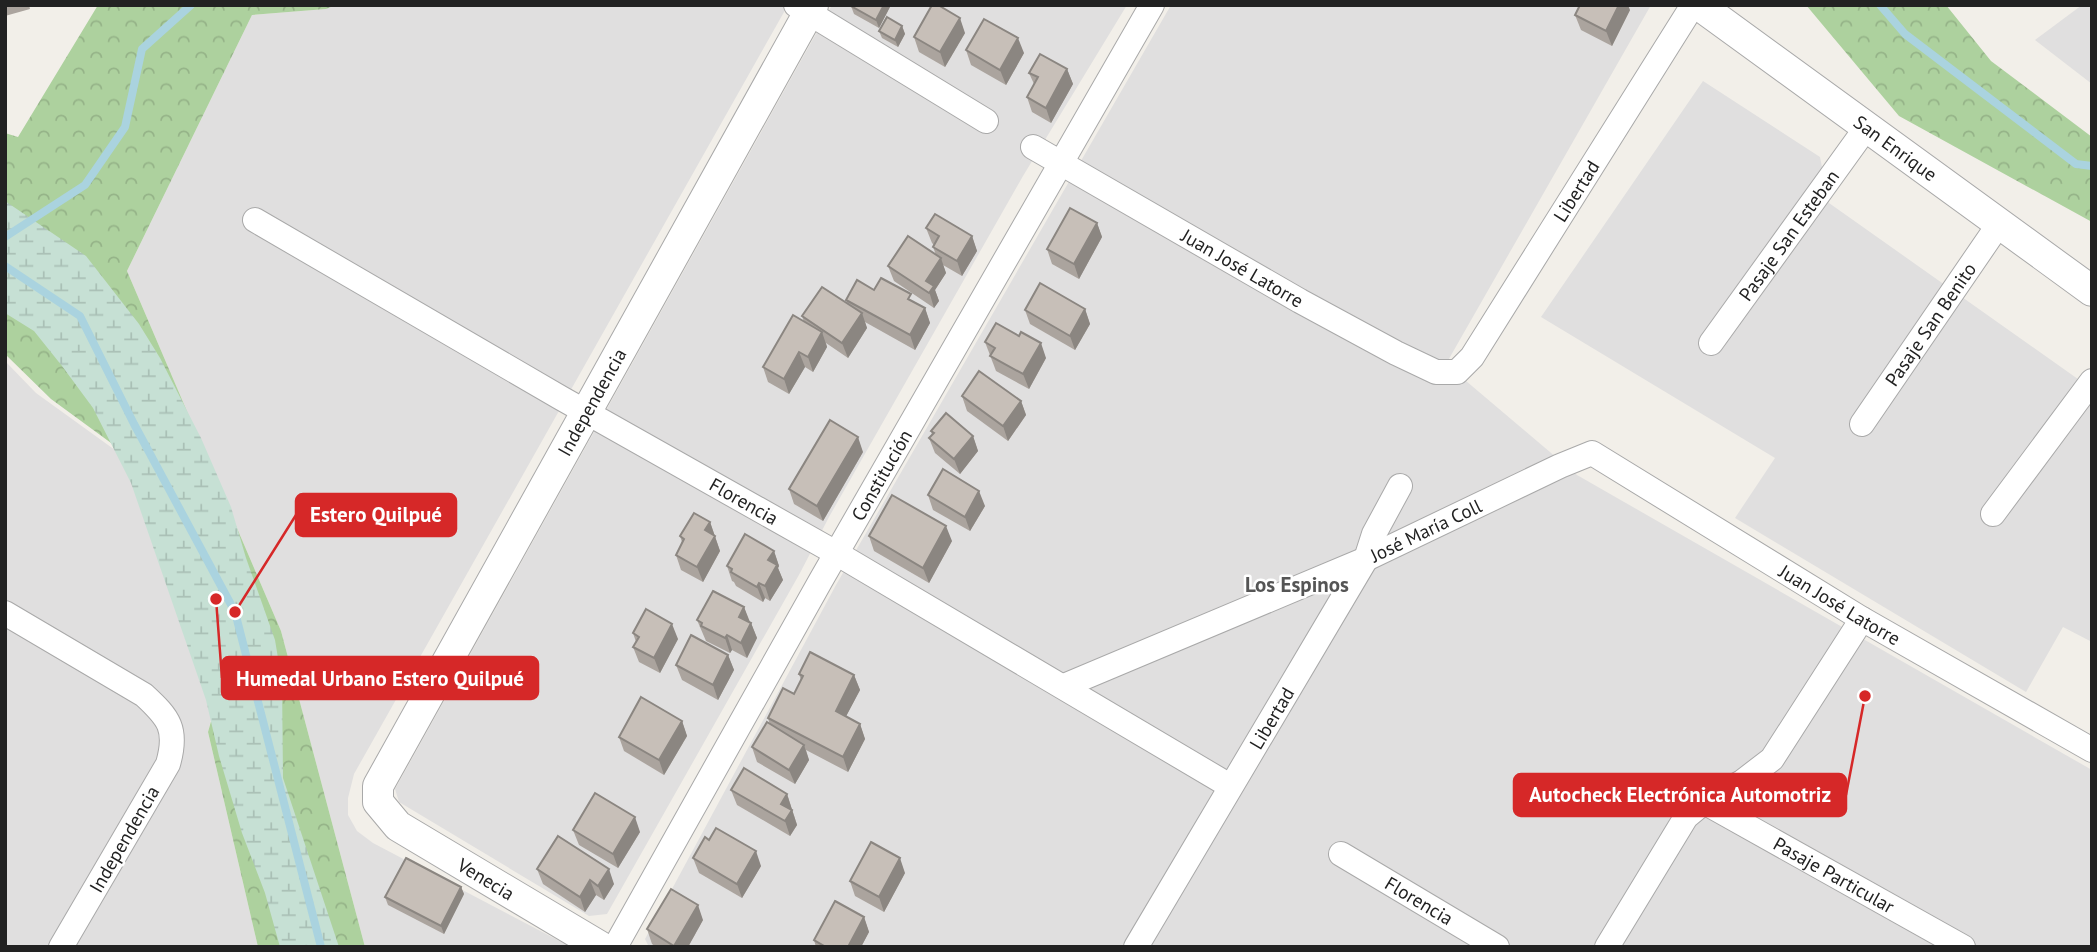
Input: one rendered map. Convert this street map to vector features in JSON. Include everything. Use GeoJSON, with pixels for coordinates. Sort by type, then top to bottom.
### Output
{"type":"FeatureCollection","features":[{"type":"Feature","properties":{"kind":"street","name":"Constitución"},"geometry":{"type":"LineString","coordinates":[[615,947],[836,553],[1152,5]]}},
{"type":"Feature","properties":{"kind":"street","name":"Libertad"},"geometry":{"type":"LineString","coordinates":[[1457,372],[1472,357],[1693,5]]}},
{"type":"Feature","properties":{"kind":"street","name":"San Enrique"},"geometry":{"type":"LineString","coordinates":[[1699,5],[2092,291]]}},
{"type":"Feature","properties":{"kind":"street"},"geometry":{"type":"LineString","coordinates":[[806,8],[986,121]]}},
{"type":"Feature","properties":{"kind":"street","name":"Independencia"},"geometry":{"type":"LineString","coordinates":[[378,802],[378,786],[806,8]]}},
{"type":"Feature","properties":{"kind":"street","name":"Pasaje San Esteban"},"geometry":{"type":"LineString","coordinates":[[1711,342],[1866,128]]}},
{"type":"Feature","properties":{"kind":"street","name":"Juan José Latorre"},"geometry":{"type":"LineString","coordinates":[[1033,147],[1300,301],[1396,353],[1436,373],[1457,372]]}},
{"type":"Feature","properties":{"kind":"street","name":"Florencia"},"geometry":{"type":"LineString","coordinates":[[255,220],[836,553],[1230,786]]}},
{"type":"Feature","properties":{"kind":"street","name":"Pasaje San Benito"},"geometry":{"type":"LineString","coordinates":[[1862,424],[1999,224]]}},
{"type":"Feature","properties":{"kind":"street"},"geometry":{"type":"LineString","coordinates":[[1993,514],[2092,381]]}},
{"type":"Feature","properties":{"kind":"street","name":"Juan José Latorre"},"geometry":{"type":"LineString","coordinates":[[1592,453],[1862,619],[2092,750]]}},
{"type":"Feature","properties":{"kind":"street","name":"José María Coll"},"geometry":{"type":"LineString","coordinates":[[1064,686],[1366,559],[1592,453]]}},
{"type":"Feature","properties":{"kind":"street","name":"Libertad"},"geometry":{"type":"LineString","coordinates":[[1136,947],[1366,559],[1374,534],[1400,486]]}},
{"type":"Feature","properties":{"kind":"street","name":"Independencia"},"geometry":{"type":"LineString","coordinates":[[5,613],[144,695],[159,708],[171,726],[174,745],[168,764],[61,947]]}},
{"type":"Feature","properties":{"kind":"street"},"geometry":{"type":"LineString","coordinates":[[1607,947],[1686,817],[1704,802],[1742,782],[1772,759],[1862,619]]}},
{"type":"Feature","properties":{"kind":"street","name":"Venecia"},"geometry":{"type":"LineString","coordinates":[[378,802],[398,826],[601,947]]}},
{"type":"Feature","properties":{"kind":"street","name":"Pasaje Particular"},"geometry":{"type":"LineString","coordinates":[[1704,802],[1962,947]]}},
{"type":"Feature","properties":{"kind":"street","name":"Florencia"},"geometry":{"type":"LineString","coordinates":[[1341,854],[1497,947]]}},
{"type":"Feature","properties":{"kind":"shaded area"},"geometry":{"type":"Polygon","coordinates":[[[336,5],[788,5],[354,774],[348,798],[348,815],[357,831],[373,843],[571,947],[365,947],[281,631],[127,271],[252,15],[326,9],[336,5]]]}},
{"type":"Feature","properties":{"kind":"shaded area"},"geometry":{"type":"Polygon","coordinates":[[[832,5],[1127,5],[1023,176],[607,914],[589,916],[399,802],[395,789],[832,5]]]}},
{"type":"Feature","properties":{"kind":"shaded area"},"geometry":{"type":"Polygon","coordinates":[[[1171,5],[1651,5],[1446,364],[1577,475],[2092,770],[2092,947],[649,947],[645,939],[836,585],[1171,5]]]}},
{"type":"Feature","properties":{"kind":"shaded area"},"geometry":{"type":"Polygon","coordinates":[[[2082,5],[2092,5],[2092,84],[2035,40],[2082,5]]]}},
{"type":"Feature","properties":{"kind":"shaded area"},"geometry":{"type":"Polygon","coordinates":[[[1703,81],[1820,157],[1829,203],[2092,389],[2092,642],[2063,627],[2026,692],[1735,518],[1775,458],[1541,317],[1703,81]]]}},
{"type":"Feature","properties":{"kind":"shaded area"},"geometry":{"type":"Polygon","coordinates":[[[5,361],[36,393],[151,476],[228,653],[208,732],[258,947],[5,947],[5,361]]]}},
{"type":"Feature","properties":{"kind":"green space"},"geometry":{"type":"Polygon","coordinates":[[[98,5],[336,5],[326,9],[252,15],[127,271],[281,631],[365,947],[258,947],[208,732],[232,646],[152,473],[51,399],[5,354],[5,133],[18,137],[98,5]]]}},
{"type":"Feature","properties":{"kind":"green space"},"geometry":{"type":"Polygon","coordinates":[[[1806,5],[1946,5],[1991,61],[2092,137],[2092,222],[1899,116],[1806,5]]]}},
{"type":"Feature","properties":{"kind":"green space"},"geometry":{"type":"Polygon","coordinates":[[[5,201],[86,256],[139,324],[160,358],[201,438],[231,507],[275,640],[282,682],[283,778],[339,947],[280,947],[265,893],[242,833],[206,700],[131,483],[93,408],[62,366],[34,331],[5,313],[5,201]]]}},
{"type":"Feature","properties":{"kind":"building"},"geometry":{"type":"Polygon","coordinates":[[[852,5],[884,5],[876,20],[852,5]]]}},
{"type":"Feature","properties":{"kind":"building"},"geometry":{"type":"Polygon","coordinates":[[[932,5],[938,5],[960,18],[940,52],[914,37],[932,5]]]}},
{"type":"Feature","properties":{"kind":"building"},"geometry":{"type":"Polygon","coordinates":[[[1580,5],[1619,5],[1606,31],[1575,15],[1580,5]]]}},
{"type":"Feature","properties":{"kind":"building"},"geometry":{"type":"Polygon","coordinates":[[[887,17],[902,26],[895,40],[879,31],[887,17]]]}},
{"type":"Feature","properties":{"kind":"building"},"geometry":{"type":"Polygon","coordinates":[[[984,19],[1018,38],[1000,70],[966,50],[984,19]]]}},
{"type":"Feature","properties":{"kind":"building"},"geometry":{"type":"Polygon","coordinates":[[[1040,54],[1067,69],[1046,108],[1027,97],[1038,77],[1029,73],[1040,54]]]}},
{"type":"Feature","properties":{"kind":"building"},"geometry":{"type":"Polygon","coordinates":[[[1070,208],[1097,223],[1074,264],[1047,249],[1070,208]]]}},
{"type":"Feature","properties":{"kind":"building"},"geometry":{"type":"Polygon","coordinates":[[[935,214],[972,236],[957,261],[933,247],[939,236],[926,228],[935,214]]]}},
{"type":"Feature","properties":{"kind":"building"},"geometry":{"type":"Polygon","coordinates":[[[908,236],[941,258],[926,281],[934,286],[929,293],[888,266],[908,236]]]}},
{"type":"Feature","properties":{"kind":"building"},"geometry":{"type":"Polygon","coordinates":[[[881,278],[911,294],[908,299],[925,308],[910,335],[846,300],[857,280],[874,290],[881,278]]]}},
{"type":"Feature","properties":{"kind":"building"},"geometry":{"type":"Polygon","coordinates":[[[1040,283],[1085,309],[1070,336],[1025,310],[1040,283]]]}},
{"type":"Feature","properties":{"kind":"building"},"geometry":{"type":"Polygon","coordinates":[[[822,287],[862,313],[842,343],[802,316],[822,287]]]}},
{"type":"Feature","properties":{"kind":"building"},"geometry":{"type":"Polygon","coordinates":[[[793,315],[822,332],[808,357],[799,352],[784,379],[763,367],[793,315]]]}},
{"type":"Feature","properties":{"kind":"building"},"geometry":{"type":"Polygon","coordinates":[[[996,323],[1019,336],[1021,332],[1041,343],[1023,374],[990,356],[995,348],[985,342],[996,323]]]}},
{"type":"Feature","properties":{"kind":"building"},"geometry":{"type":"Polygon","coordinates":[[[979,371],[1021,401],[1003,426],[962,396],[979,371]]]}},
{"type":"Feature","properties":{"kind":"building"},"geometry":{"type":"Polygon","coordinates":[[[946,413],[973,436],[954,459],[929,438],[934,433],[931,431],[946,413]]]}},
{"type":"Feature","properties":{"kind":"building"},"geometry":{"type":"Polygon","coordinates":[[[830,420],[858,437],[817,506],[789,489],[830,420]]]}},
{"type":"Feature","properties":{"kind":"building"},"geometry":{"type":"Polygon","coordinates":[[[943,469],[979,491],[965,517],[928,495],[943,469]]]}},
{"type":"Feature","properties":{"kind":"building"},"geometry":{"type":"Polygon","coordinates":[[[892,495],[946,526],[923,568],[869,536],[892,495]]]}},
{"type":"Feature","properties":{"kind":"building"},"geometry":{"type":"Polygon","coordinates":[[[694,513],[710,522],[705,530],[715,536],[697,567],[676,555],[684,539],[680,536],[694,513]]]}},
{"type":"Feature","properties":{"kind":"building"},"geometry":{"type":"Polygon","coordinates":[[[745,534],[774,551],[768,560],[777,565],[765,586],[759,583],[757,587],[731,572],[732,569],[727,566],[745,534]]]}},
{"type":"Feature","properties":{"kind":"building"},"geometry":{"type":"Polygon","coordinates":[[[713,591],[744,607],[739,617],[751,623],[741,643],[701,626],[702,623],[697,620],[713,591]]]}},
{"type":"Feature","properties":{"kind":"building"},"geometry":{"type":"Polygon","coordinates":[[[646,609],[672,624],[654,658],[633,647],[639,637],[633,633],[646,609]]]}},
{"type":"Feature","properties":{"kind":"building"},"geometry":{"type":"Polygon","coordinates":[[[691,635],[728,655],[713,685],[676,665],[691,635]]]}},
{"type":"Feature","properties":{"kind":"building"},"geometry":{"type":"Polygon","coordinates":[[[810,652],[854,675],[836,711],[860,724],[843,757],[768,718],[783,688],[794,694],[803,676],[799,674],[810,652]]]}},
{"type":"Feature","properties":{"kind":"building"},"geometry":{"type":"Polygon","coordinates":[[[641,697],[682,721],[659,760],[619,737],[641,697]]]}},
{"type":"Feature","properties":{"kind":"building"},"geometry":{"type":"Polygon","coordinates":[[[767,722],[804,745],[789,770],[752,747],[767,722]]]}},
{"type":"Feature","properties":{"kind":"building"},"geometry":{"type":"Polygon","coordinates":[[[744,768],[787,794],[781,804],[792,810],[785,821],[731,790],[744,768]]]}},
{"type":"Feature","properties":{"kind":"building"},"geometry":{"type":"Polygon","coordinates":[[[595,793],[635,817],[613,854],[573,830],[595,793]]]}},
{"type":"Feature","properties":{"kind":"building"},"geometry":{"type":"Polygon","coordinates":[[[716,828],[756,851],[737,884],[693,858],[705,837],[709,840],[716,828]]]}},
{"type":"Feature","properties":{"kind":"building"},"geometry":{"type":"Polygon","coordinates":[[[558,836],[609,869],[598,886],[590,880],[580,897],[537,869],[558,836]]]}},
{"type":"Feature","properties":{"kind":"building"},"geometry":{"type":"Polygon","coordinates":[[[871,842],[900,858],[879,897],[850,881],[871,842]]]}},
{"type":"Feature","properties":{"kind":"building"},"geometry":{"type":"Polygon","coordinates":[[[406,858],[461,887],[441,926],[385,897],[406,858]]]}},
{"type":"Feature","properties":{"kind":"building"},"geometry":{"type":"Polygon","coordinates":[[[671,889],[698,905],[674,946],[647,929],[671,889]]]}},
{"type":"Feature","properties":{"kind":"building"},"geometry":{"type":"Polygon","coordinates":[[[835,901],[864,917],[848,947],[826,947],[814,940],[835,901]]]}},
{"type":"Feature","properties":{"kind":"waterway"},"geometry":{"type":"LineString","coordinates":[[5,237],[85,185],[125,127],[142,49],[191,5]]}},
{"type":"Feature","properties":{"kind":"waterway"},"geometry":{"type":"LineString","coordinates":[[1880,5],[1905,34],[2076,164],[2092,166]]}},
{"type":"Feature","properties":{"kind":"waterway"},"geometry":{"type":"LineString","coordinates":[[5,266],[80,316],[134,424],[235,612],[321,947]]}},
{"type":"Feature","properties":{"kind":"place","name":"Humedal Urbano Estero Quilpué"},"geometry":{"type":"Point","coordinates":[216,599]}},
{"type":"Feature","properties":{"kind":"place","name":"Estero Quilpué"},"geometry":{"type":"Point","coordinates":[235,612]}},
{"type":"Feature","properties":{"kind":"place","name":"Autocheck Electrónica Automotriz"},"geometry":{"type":"Point","coordinates":[1865,696]}},
{"type":"Feature","properties":{"kind":"district","name":"Los Espinos"},"geometry":{"type":"Point","coordinates":[1297,585]}}]}
